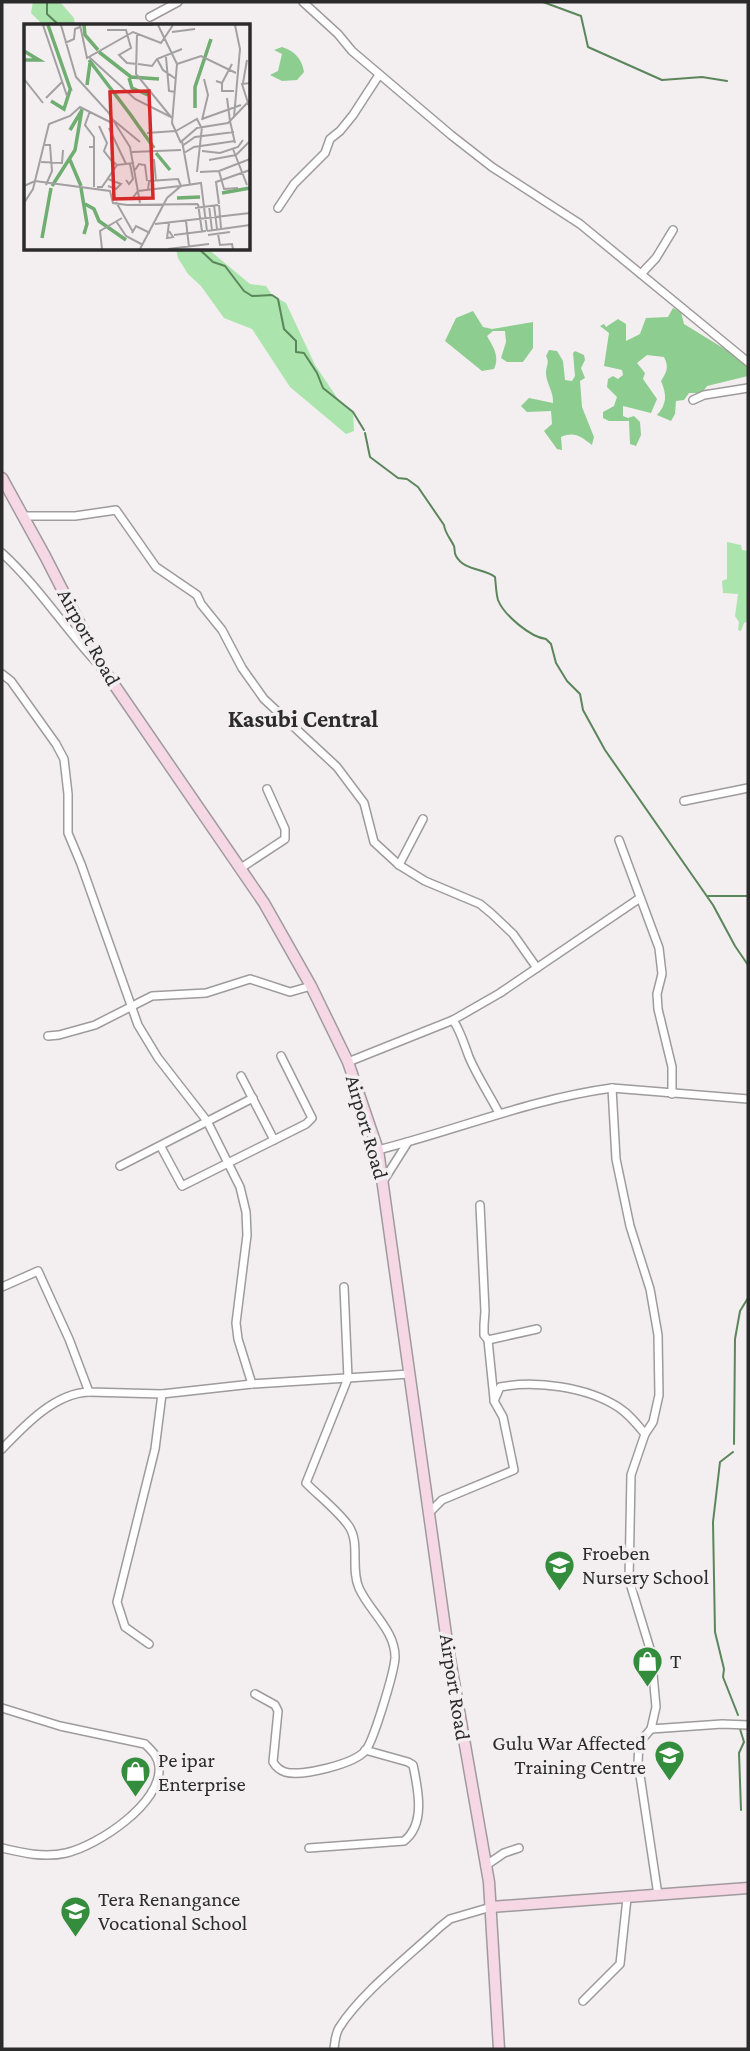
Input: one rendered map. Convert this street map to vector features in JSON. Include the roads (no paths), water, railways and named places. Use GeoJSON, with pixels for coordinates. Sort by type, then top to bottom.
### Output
{"type":"FeatureCollection","features":[{"type":"Feature","properties":{"kind":"street"},"geometry":{"type":"LineString","coordinates":[[150,17],[178,2]]}},
{"type":"Feature","properties":{"kind":"street"},"geometry":{"type":"LineString","coordinates":[[303,2],[379,75],[472,152],[580,224],[748,362]]}},
{"type":"Feature","properties":{"kind":"street"},"geometry":{"type":"LineString","coordinates":[[278,208],[294,184],[325,153],[330,139],[353,115],[379,75]]}},
{"type":"Feature","properties":{"kind":"street"},"geometry":{"type":"LineString","coordinates":[[641,274],[656,258],[673,230]]}},
{"type":"Feature","properties":{"kind":"street"},"geometry":{"type":"LineString","coordinates":[[694,400],[704,395],[748,388]]}},
{"type":"Feature","properties":{"kind":"street","name":"Airport Road"},"geometry":{"type":"LineString","coordinates":[[2,478],[102,667],[264,903],[311,986],[348,1062],[378,1150],[411,1374],[428,1513],[491,1907],[499,2049]]}},
{"type":"Feature","properties":{"kind":"street"},"geometry":{"type":"LineString","coordinates":[[22,516],[75,516],[116,510],[156,567],[197,595],[201,604],[222,629],[242,668],[264,699],[337,766],[364,803],[374,842],[400,865],[425,881],[481,904],[513,934],[537,968]]}},
{"type":"Feature","properties":{"kind":"street"},"geometry":{"type":"LineString","coordinates":[[2,553],[102,667]]}},
{"type":"Feature","properties":{"kind":"street"},"geometry":{"type":"LineString","coordinates":[[2,674],[11,681],[56,744],[64,760],[68,794],[68,833],[138,1025],[158,1058],[207,1121],[230,1162],[240,1187],[246,1212],[247,1235],[236,1323],[238,1339],[252,1384]]}},
{"type":"Feature","properties":{"kind":"street"},"geometry":{"type":"LineString","coordinates":[[684,801],[748,788]]}},
{"type":"Feature","properties":{"kind":"street"},"geometry":{"type":"LineString","coordinates":[[241,868],[285,839],[285,829],[267,789]]}},
{"type":"Feature","properties":{"kind":"street"},"geometry":{"type":"LineString","coordinates":[[400,865],[423,819]]}},
{"type":"Feature","properties":{"kind":"street"},"geometry":{"type":"LineString","coordinates":[[619,840],[659,948],[662,974],[657,994],[658,1009],[672,1067],[672,1094]]}},
{"type":"Feature","properties":{"kind":"street"},"geometry":{"type":"LineString","coordinates":[[348,1062],[453,1020],[500,993],[640,898]]}},
{"type":"Feature","properties":{"kind":"street"},"geometry":{"type":"LineString","coordinates":[[48,1036],[95,1025],[152,996],[206,993],[250,979],[290,992],[311,986]]}},
{"type":"Feature","properties":{"kind":"street"},"geometry":{"type":"LineString","coordinates":[[453,1020],[477,1074],[499,1113]]}},
{"type":"Feature","properties":{"kind":"street"},"geometry":{"type":"LineString","coordinates":[[161,1147],[182,1186],[306,1124],[313,1118],[281,1056]]}},
{"type":"Feature","properties":{"kind":"street"},"geometry":{"type":"LineString","coordinates":[[241,1076],[274,1140]]}},
{"type":"Feature","properties":{"kind":"street"},"geometry":{"type":"LineString","coordinates":[[612,1088],[616,1159],[630,1226],[650,1289],[658,1335],[659,1395],[653,1422],[645,1434],[631,1475],[629,1580],[651,1652],[656,1707],[651,1729],[639,1743],[638,1753],[658,1895]]}},
{"type":"Feature","properties":{"kind":"street"},"geometry":{"type":"LineString","coordinates":[[378,1150],[499,1113],[572,1094],[612,1088],[748,1099]]}},
{"type":"Feature","properties":{"kind":"street"},"geometry":{"type":"LineString","coordinates":[[120,1166],[253,1098]]}},
{"type":"Feature","properties":{"kind":"street"},"geometry":{"type":"LineString","coordinates":[[384,1180],[410,1141]]}},
{"type":"Feature","properties":{"kind":"street"},"geometry":{"type":"LineString","coordinates":[[428,1513],[442,1500],[514,1470],[503,1417],[494,1401],[488,1340],[484,1335],[480,1205]]}},
{"type":"Feature","properties":{"kind":"street"},"geometry":{"type":"LineString","coordinates":[[2,1287],[38,1271],[69,1339],[89,1392]]}},
{"type":"Feature","properties":{"kind":"street"},"geometry":{"type":"LineString","coordinates":[[255,1694],[275,1705],[278,1712],[273,1762],[278,1769],[285,1772],[304,1773],[353,1759],[365,1750],[394,1668],[395,1649],[391,1638],[359,1588],[355,1576],[353,1535],[349,1526],[306,1483],[348,1378],[344,1287]]}},
{"type":"Feature","properties":{"kind":"street"},"geometry":{"type":"LineString","coordinates":[[488,1340],[537,1329]]}},
{"type":"Feature","properties":{"kind":"street"},"geometry":{"type":"LineString","coordinates":[[2,1449],[48,1407],[72,1394],[162,1394],[252,1384],[411,1374]]}},
{"type":"Feature","properties":{"kind":"street"},"geometry":{"type":"LineString","coordinates":[[494,1401],[500,1387],[529,1384],[559,1386],[616,1406],[631,1416],[645,1434]]}},
{"type":"Feature","properties":{"kind":"street"},"geometry":{"type":"LineString","coordinates":[[149,1644],[125,1627],[117,1602],[155,1449],[162,1394]]}},
{"type":"Feature","properties":{"kind":"street"},"geometry":{"type":"LineString","coordinates":[[2,1708],[60,1726],[145,1744],[155,1754],[159,1764],[159,1776],[141,1805],[122,1824],[86,1847],[45,1856],[2,1848]]}},
{"type":"Feature","properties":{"kind":"street"},"geometry":{"type":"LineString","coordinates":[[651,1729],[748,1725]]}},
{"type":"Feature","properties":{"kind":"street"},"geometry":{"type":"LineString","coordinates":[[309,1848],[404,1841],[414,1830],[419,1812],[413,1765],[365,1750]]}},
{"type":"Feature","properties":{"kind":"street"},"geometry":{"type":"LineString","coordinates":[[485,1866],[504,1853],[519,1848]]}},
{"type":"Feature","properties":{"kind":"street"},"geometry":{"type":"LineString","coordinates":[[334,2049],[339,2028],[361,2002],[450,1919],[491,1907],[748,1888]]}},
{"type":"Feature","properties":{"kind":"street"},"geometry":{"type":"LineString","coordinates":[[583,2001],[621,1964],[627,1898]]}},
{"type":"Feature","properties":{"kind":"waterway"},"geometry":{"type":"LineString","coordinates":[[47,2],[47,14],[58,24]]}},
{"type":"Feature","properties":{"kind":"waterway"},"geometry":{"type":"LineString","coordinates":[[543,2],[581,16],[588,47],[662,80],[702,77],[727,81]]}},
{"type":"Feature","properties":{"kind":"waterway"},"geometry":{"type":"LineString","coordinates":[[200,250],[213,262],[225,266],[244,291],[252,296],[272,295],[278,299],[284,329],[296,341],[296,352],[304,353],[323,388],[353,412],[364,430]]}},
{"type":"Feature","properties":{"kind":"waterway"},"geometry":{"type":"LineString","coordinates":[[365,433],[370,457],[398,478],[407,479],[418,487],[444,525],[454,546],[455,555],[460,561],[495,577],[498,600],[506,612],[525,630],[551,644],[556,663],[567,681],[580,694],[583,710],[605,750],[713,905],[748,965]]}},
{"type":"Feature","properties":{"kind":"waterway"},"geometry":{"type":"LineString","coordinates":[[708,896],[748,896]]}},
{"type":"Feature","properties":{"kind":"waterway"},"geometry":{"type":"LineString","coordinates":[[734,1444],[735,1339],[740,1311],[748,1298]]}},
{"type":"Feature","properties":{"kind":"waterway"},"geometry":{"type":"LineString","coordinates":[[733,1452],[720,1462],[713,1522],[715,1632],[724,1669],[723,1677],[738,1715]]}},
{"type":"Feature","properties":{"kind":"waterway"},"geometry":{"type":"LineString","coordinates":[[740,1729],[744,1742],[739,1753],[741,1810]]}},
{"type":"Feature","properties":{"kind":"place","name":"Froeben Nursery School"},"geometry":{"type":"Point","coordinates":[559,1592]}},
{"type":"Feature","properties":{"kind":"place","name":"T"},"geometry":{"type":"Point","coordinates":[647,1688]}},
{"type":"Feature","properties":{"kind":"place","name":"Gulu War Affected Training Centre"},"geometry":{"type":"Point","coordinates":[669,1782]}},
{"type":"Feature","properties":{"kind":"place","name":"Pe ipar Enterprise"},"geometry":{"type":"Point","coordinates":[135,1799]}},
{"type":"Feature","properties":{"kind":"place","name":"Tera Renangance Vocational School"},"geometry":{"type":"Point","coordinates":[75,1938]}},
{"type":"Feature","properties":{"kind":"district","name":"Kasubi Central"},"geometry":{"type":"Point","coordinates":[303,718]}}]}
